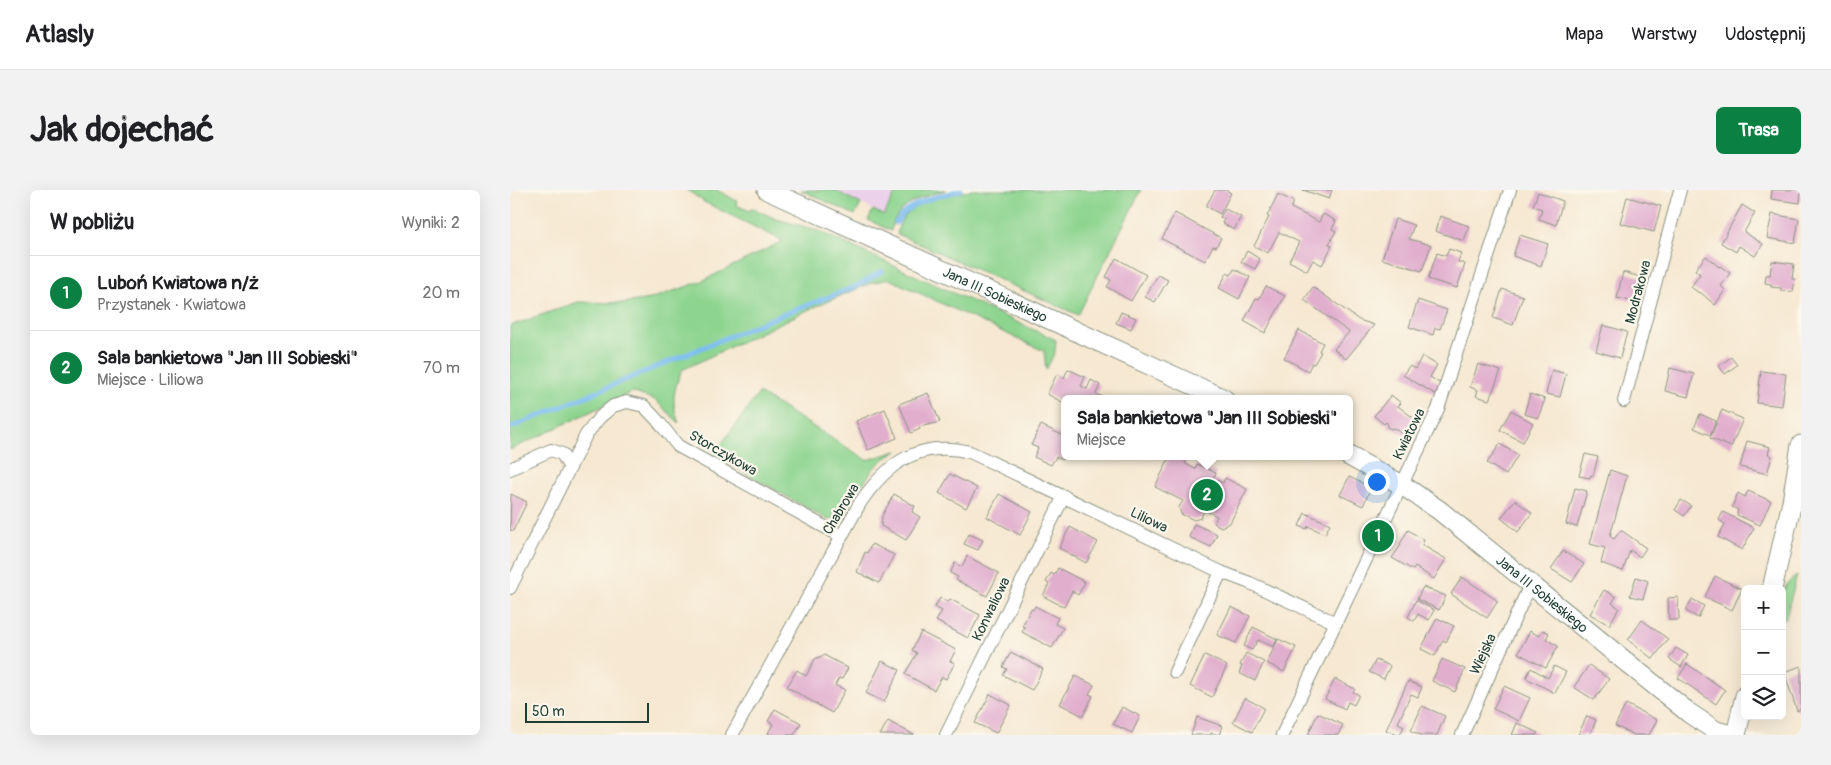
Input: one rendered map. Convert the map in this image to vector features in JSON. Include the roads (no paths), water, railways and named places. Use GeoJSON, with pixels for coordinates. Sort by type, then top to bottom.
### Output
{"type":"FeatureCollection","features":[{"type":"Feature","properties":{"kind":"street","name":"Jana III Sobieskiego"},"geometry":{"type":"LineString","coordinates":[[767,190],[1215,395]]}},
{"type":"Feature","properties":{"kind":"street","name":"Kwiatowa"},"geometry":{"type":"LineString","coordinates":[[1282,735],[1438,409],[1510,190]]}},
{"type":"Feature","properties":{"kind":"street","name":"Modrakowa"},"geometry":{"type":"LineString","coordinates":[[1624,401],[1680,190]]}},
{"type":"Feature","properties":{"kind":"street","name":"Storczykowa"},"geometry":{"type":"LineString","coordinates":[[510,588],[586,435],[599,418],[613,406],[627,402],[644,406],[678,446],[841,536]]}},
{"type":"Feature","properties":{"kind":"street"},"geometry":{"type":"LineString","coordinates":[[1773,585],[1792,502],[1801,445]]}},
{"type":"Feature","properties":{"kind":"street","name":"Chabrowa"},"geometry":{"type":"LineString","coordinates":[[732,735],[841,536],[869,490],[887,469],[900,460],[929,450],[956,449],[970,452],[1064,496]]}},
{"type":"Feature","properties":{"kind":"street"},"geometry":{"type":"LineString","coordinates":[[510,469],[551,450],[562,454],[570,468]]}},
{"type":"Feature","properties":{"kind":"street","name":"Jana III Sobieskiego"},"geometry":{"type":"LineString","coordinates":[[1353,458],[1402,485],[1439,510],[1689,713],[1716,731],[1731,735]]}},
{"type":"Feature","properties":{"kind":"street","name":"Liliowa"},"geometry":{"type":"LineString","coordinates":[[1064,496],[1221,572],[1250,583],[1336,623]]}},
{"type":"Feature","properties":{"kind":"street","name":"Konwaliowa"},"geometry":{"type":"LineString","coordinates":[[946,735],[1064,496]]}},
{"type":"Feature","properties":{"kind":"street"},"geometry":{"type":"LineString","coordinates":[[1175,672],[1221,572]]}},
{"type":"Feature","properties":{"kind":"street","name":"Wiejska"},"geometry":{"type":"LineString","coordinates":[[1462,735],[1530,585]]}},
{"type":"Feature","properties":{"kind":"street"},"geometry":{"type":"LineString","coordinates":[[1736,735],[1741,713]]}},
{"type":"Feature","properties":{"kind":"waterway"},"geometry":{"type":"LineString","coordinates":[[896,223],[908,210],[916,205],[961,190]]}},
{"type":"Feature","properties":{"kind":"waterway"},"geometry":{"type":"LineString","coordinates":[[510,428],[771,319],[857,286],[882,271]]}},
{"type":"Feature","properties":{"kind":"place","name":"Sala bankietowa \"Jan III Sobieski\""},"geometry":{"type":"Point","coordinates":[1207,495]}},
{"type":"Feature","properties":{"kind":"place","name":"Luboń Kwiatowa n/ż"},"geometry":{"type":"Point","coordinates":[1378,536]}}]}
